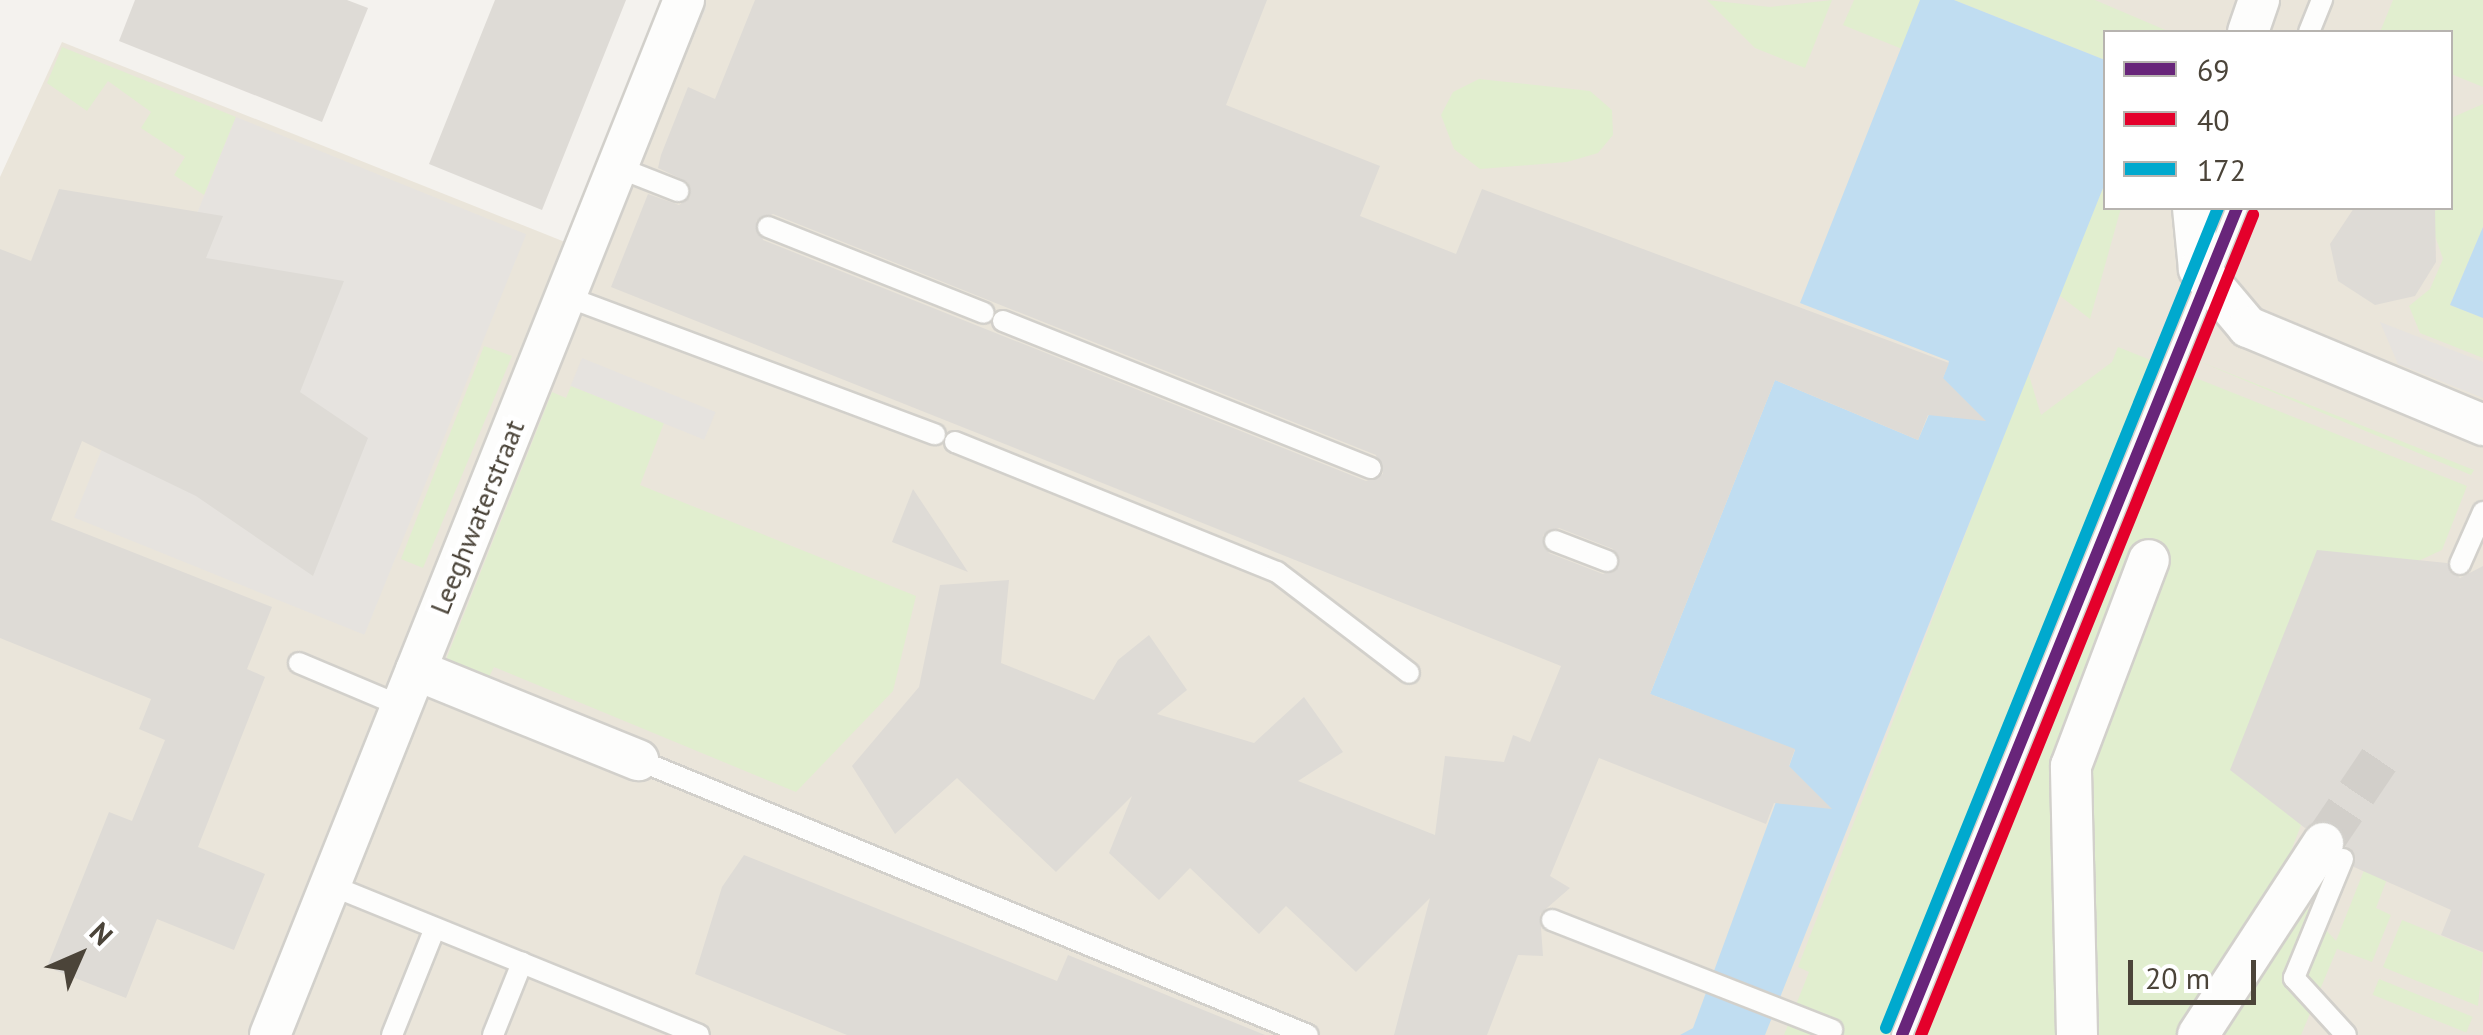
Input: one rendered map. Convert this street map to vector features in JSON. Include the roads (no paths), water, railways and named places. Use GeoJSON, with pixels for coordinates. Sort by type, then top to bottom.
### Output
{"type":"FeatureCollection","features":[{"type":"Feature","properties":{"kind":"street","name":"Leeghwaterstraat"},"geometry":{"type":"LineString","coordinates":[[270,1035],[684,0]]}},
{"type":"Feature","properties":{"kind":"street"},"geometry":{"type":"LineString","coordinates":[[2249,30],[2260,0]]}},
{"type":"Feature","properties":{"kind":"street"},"geometry":{"type":"LineString","coordinates":[[2193,210],[2192,251],[2206,282],[2248,327],[2483,425]]}},
{"type":"Feature","properties":{"kind":"street"},"geometry":{"type":"LineString","coordinates":[[2078,1035],[2072,766],[2149,560]]}},
{"type":"Feature","properties":{"kind":"street"},"geometry":{"type":"LineString","coordinates":[[409,688],[638,760]]}},
{"type":"Feature","properties":{"kind":"street"},"geometry":{"type":"LineString","coordinates":[[2198,1035],[2245,958],[2333,851]]}},
{"type":"Feature","properties":{"kind":"lane"},"geometry":{"type":"LineString","coordinates":[[2311,30],[2322,0]]}},
{"type":"Feature","properties":{"kind":"lane"},"geometry":{"type":"LineString","coordinates":[[617,168],[678,191]]}},
{"type":"Feature","properties":{"kind":"lane"},"geometry":{"type":"LineString","coordinates":[[1902,1035],[2236,210]]}},
{"type":"Feature","properties":{"kind":"lane"},"geometry":{"type":"LineString","coordinates":[[768,227],[1371,468]]}},
{"type":"Feature","properties":{"kind":"lane"},"geometry":{"type":"LineString","coordinates":[[566,296],[945,438],[1278,572],[1409,672]]}},
{"type":"Feature","properties":{"kind":"lane"},"geometry":{"type":"LineString","coordinates":[[2460,564],[2483,512]]}},
{"type":"Feature","properties":{"kind":"lane"},"geometry":{"type":"LineString","coordinates":[[1554,541],[1607,561]]}},
{"type":"Feature","properties":{"kind":"lane"},"geometry":{"type":"LineString","coordinates":[[299,663],[409,688]]}},
{"type":"Feature","properties":{"kind":"lane"},"geometry":{"type":"LineString","coordinates":[[638,760],[1308,1035]]}},
{"type":"Feature","properties":{"kind":"lane"},"geometry":{"type":"LineString","coordinates":[[2333,851],[2294,978],[2346,1035]]}},
{"type":"Feature","properties":{"kind":"lane"},"geometry":{"type":"LineString","coordinates":[[330,885],[699,1035]]}},
{"type":"Feature","properties":{"kind":"lane"},"geometry":{"type":"LineString","coordinates":[[1552,920],[1708,985],[1832,1030]]}},
{"type":"Feature","properties":{"kind":"lane"},"geometry":{"type":"LineString","coordinates":[[392,1035],[435,928]]}},
{"type":"Feature","properties":{"kind":"lane"},"geometry":{"type":"LineString","coordinates":[[493,1035],[522,963]]}},
{"type":"Feature","properties":{"kind":"water"},"geometry":{"type":"Polygon","coordinates":[[[1920,0],[1954,0],[2103,59],[2103,188],[1765,1035],[1680,1035],[1693,1028],[1795,750],[1650,694],[1775,380],[1918,440],[1933,405],[1954,418],[1938,392],[1949,361],[1800,303],[1920,0]]]}},
{"type":"Feature","properties":{"kind":"water"},"geometry":{"type":"Polygon","coordinates":[[[2483,227],[2483,318],[2450,305],[2483,227]]]}},
{"type":"Feature","properties":{"kind":"tunnel"},"geometry":{"type":"LineString","coordinates":[[2323,843],[2381,757]]}}]}
